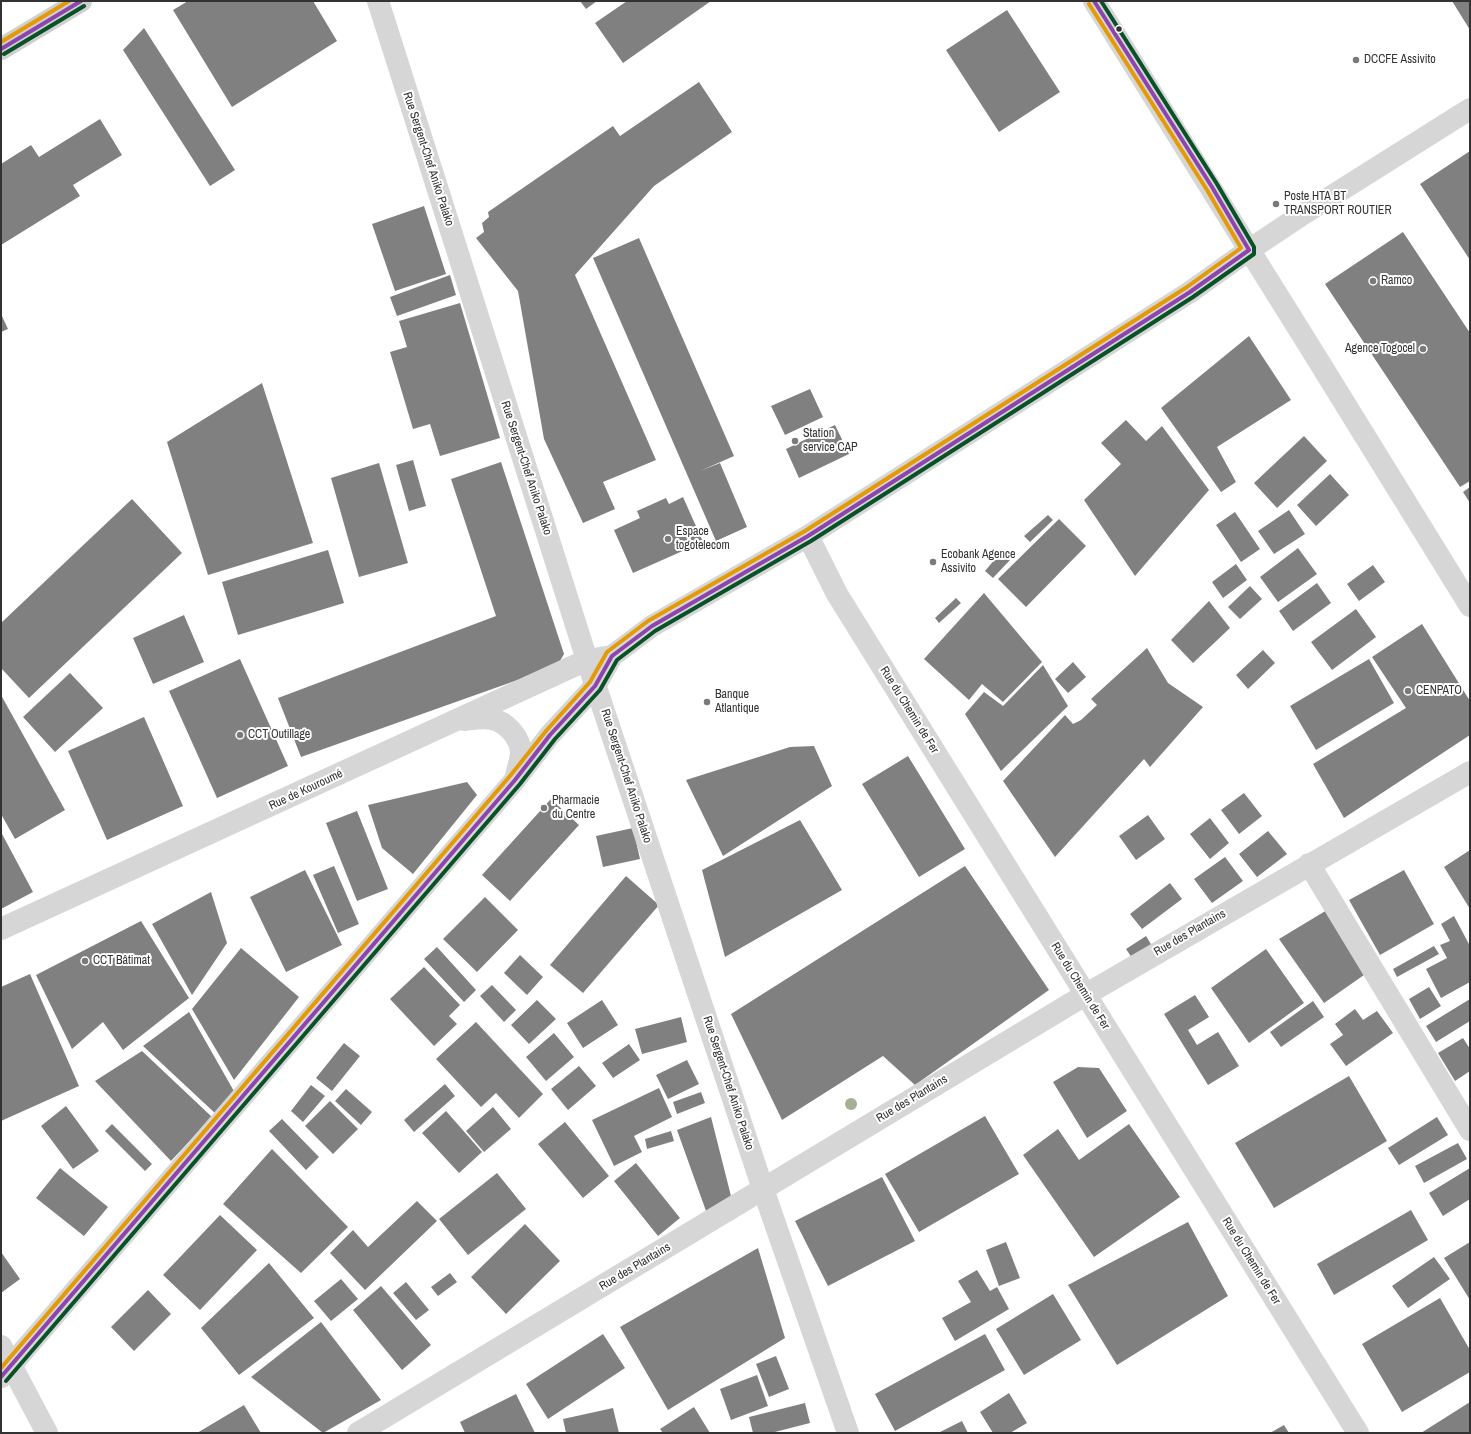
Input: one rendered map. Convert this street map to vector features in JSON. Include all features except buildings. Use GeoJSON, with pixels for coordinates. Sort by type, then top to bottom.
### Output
{"type":"FeatureCollection","features":[{"type":"Feature","properties":{"kind":"main road"},"geometry":{"type":"LineString","coordinates":[[1,50],[81,1]]}},
{"type":"Feature","properties":{"kind":"street","name":"Rue Sergent-Chef Aniko Palako"},"geometry":{"type":"LineString","coordinates":[[378,1],[587,660],[763,1189],[848,1433]]}},
{"type":"Feature","properties":{"kind":"street"},"geometry":{"type":"LineString","coordinates":[[1094,1],[1212,187],[1249,250],[1285,305],[1470,606]]}},
{"type":"Feature","properties":{"kind":"street"},"geometry":{"type":"LineString","coordinates":[[47,1433],[5,1363],[515,780],[550,735],[596,686],[612,656],[652,626],[808,536],[1190,292],[1300,216],[1470,109]]}},
{"type":"Feature","properties":{"kind":"street","name":"Rue du Chemin de Fer"},"geometry":{"type":"LineString","coordinates":[[808,536],[837,594],[1358,1433]]}},
{"type":"Feature","properties":{"kind":"street","name":"Rue de Kouroumé"},"geometry":{"type":"LineString","coordinates":[[1,929],[587,660],[612,656]]}},
{"type":"Feature","properties":{"kind":"street"},"geometry":{"type":"LineString","coordinates":[[454,722],[481,718],[492,719],[503,723],[512,732],[520,744],[521,754],[515,780]]}},
{"type":"Feature","properties":{"kind":"street","name":"Rue des Plantains"},"geometry":{"type":"LineString","coordinates":[[358,1433],[1085,994],[1470,772]]}},
{"type":"Feature","properties":{"kind":"street"},"geometry":{"type":"LineString","coordinates":[[1309,864],[1470,1130]]}},
{"type":"Feature","properties":{"kind":"transit line"},"geometry":{"type":"LineString","coordinates":[[1,42],[69,1]]}},
{"type":"Feature","properties":{"kind":"transit line"},"geometry":{"type":"LineString","coordinates":[[1,49],[81,1]]}},
{"type":"Feature","properties":{"kind":"transit line"},"geometry":{"type":"LineString","coordinates":[[1094,1],[1212,187],[1249,250]]}},
{"type":"Feature","properties":{"kind":"transit line"},"geometry":{"type":"LineString","coordinates":[[6,1381],[520,784],[555,739],[600,690],[617,660],[655,631],[811,541],[1193,297],[1254,254],[1254,247],[1217,184],[1101,1]]}},
{"type":"Feature","properties":{"kind":"transit line"},"geometry":{"type":"LineString","coordinates":[[1,1368],[510,776],[546,731],[590,682],[607,652],[648,621],[805,531],[1187,287],[1241,248],[1207,190],[1089,4]]}},
{"type":"Feature","properties":{"kind":"transit line"},"geometry":{"type":"LineString","coordinates":[[4,54],[84,6]]}},
{"type":"Feature","properties":{"kind":"transit line"},"geometry":{"type":"LineString","coordinates":[[1,1377],[515,780],[550,735],[595,686],[612,656],[652,626],[808,536],[1190,292],[1249,250]]}},
{"type":"Feature","properties":{"kind":"place","name":"DCCFE Assivito"},"geometry":{"type":"Point","coordinates":[1356,60]}},
{"type":"Feature","properties":{"kind":"place","name":"Poste HTA BT TRANSPORT ROUTIER"},"geometry":{"type":"Point","coordinates":[1276,204]}},
{"type":"Feature","properties":{"kind":"place","name":"Ramco"},"geometry":{"type":"Point","coordinates":[1373,281]}},
{"type":"Feature","properties":{"kind":"place","name":"Agence Togocel"},"geometry":{"type":"Point","coordinates":[1423,349]}},
{"type":"Feature","properties":{"kind":"place","name":"Station service CAP"},"geometry":{"type":"Point","coordinates":[795,441]}},
{"type":"Feature","properties":{"kind":"place","name":"Espace togotelecom"},"geometry":{"type":"Point","coordinates":[668,539]}},
{"type":"Feature","properties":{"kind":"place","name":"Ecobank Agence Assivito"},"geometry":{"type":"Point","coordinates":[933,562]}},
{"type":"Feature","properties":{"kind":"place","name":"CENPATO"},"geometry":{"type":"Point","coordinates":[1408,691]}},
{"type":"Feature","properties":{"kind":"place","name":"Banque Atlantique"},"geometry":{"type":"Point","coordinates":[707,702]}},
{"type":"Feature","properties":{"kind":"place","name":"CCT Outillage"},"geometry":{"type":"Point","coordinates":[240,735]}},
{"type":"Feature","properties":{"kind":"place","name":"Pharmacie du Centre"},"geometry":{"type":"Point","coordinates":[544,808]}},
{"type":"Feature","properties":{"kind":"place","name":"CCT Bâtimat"},"geometry":{"type":"Point","coordinates":[85,961]}}]}
